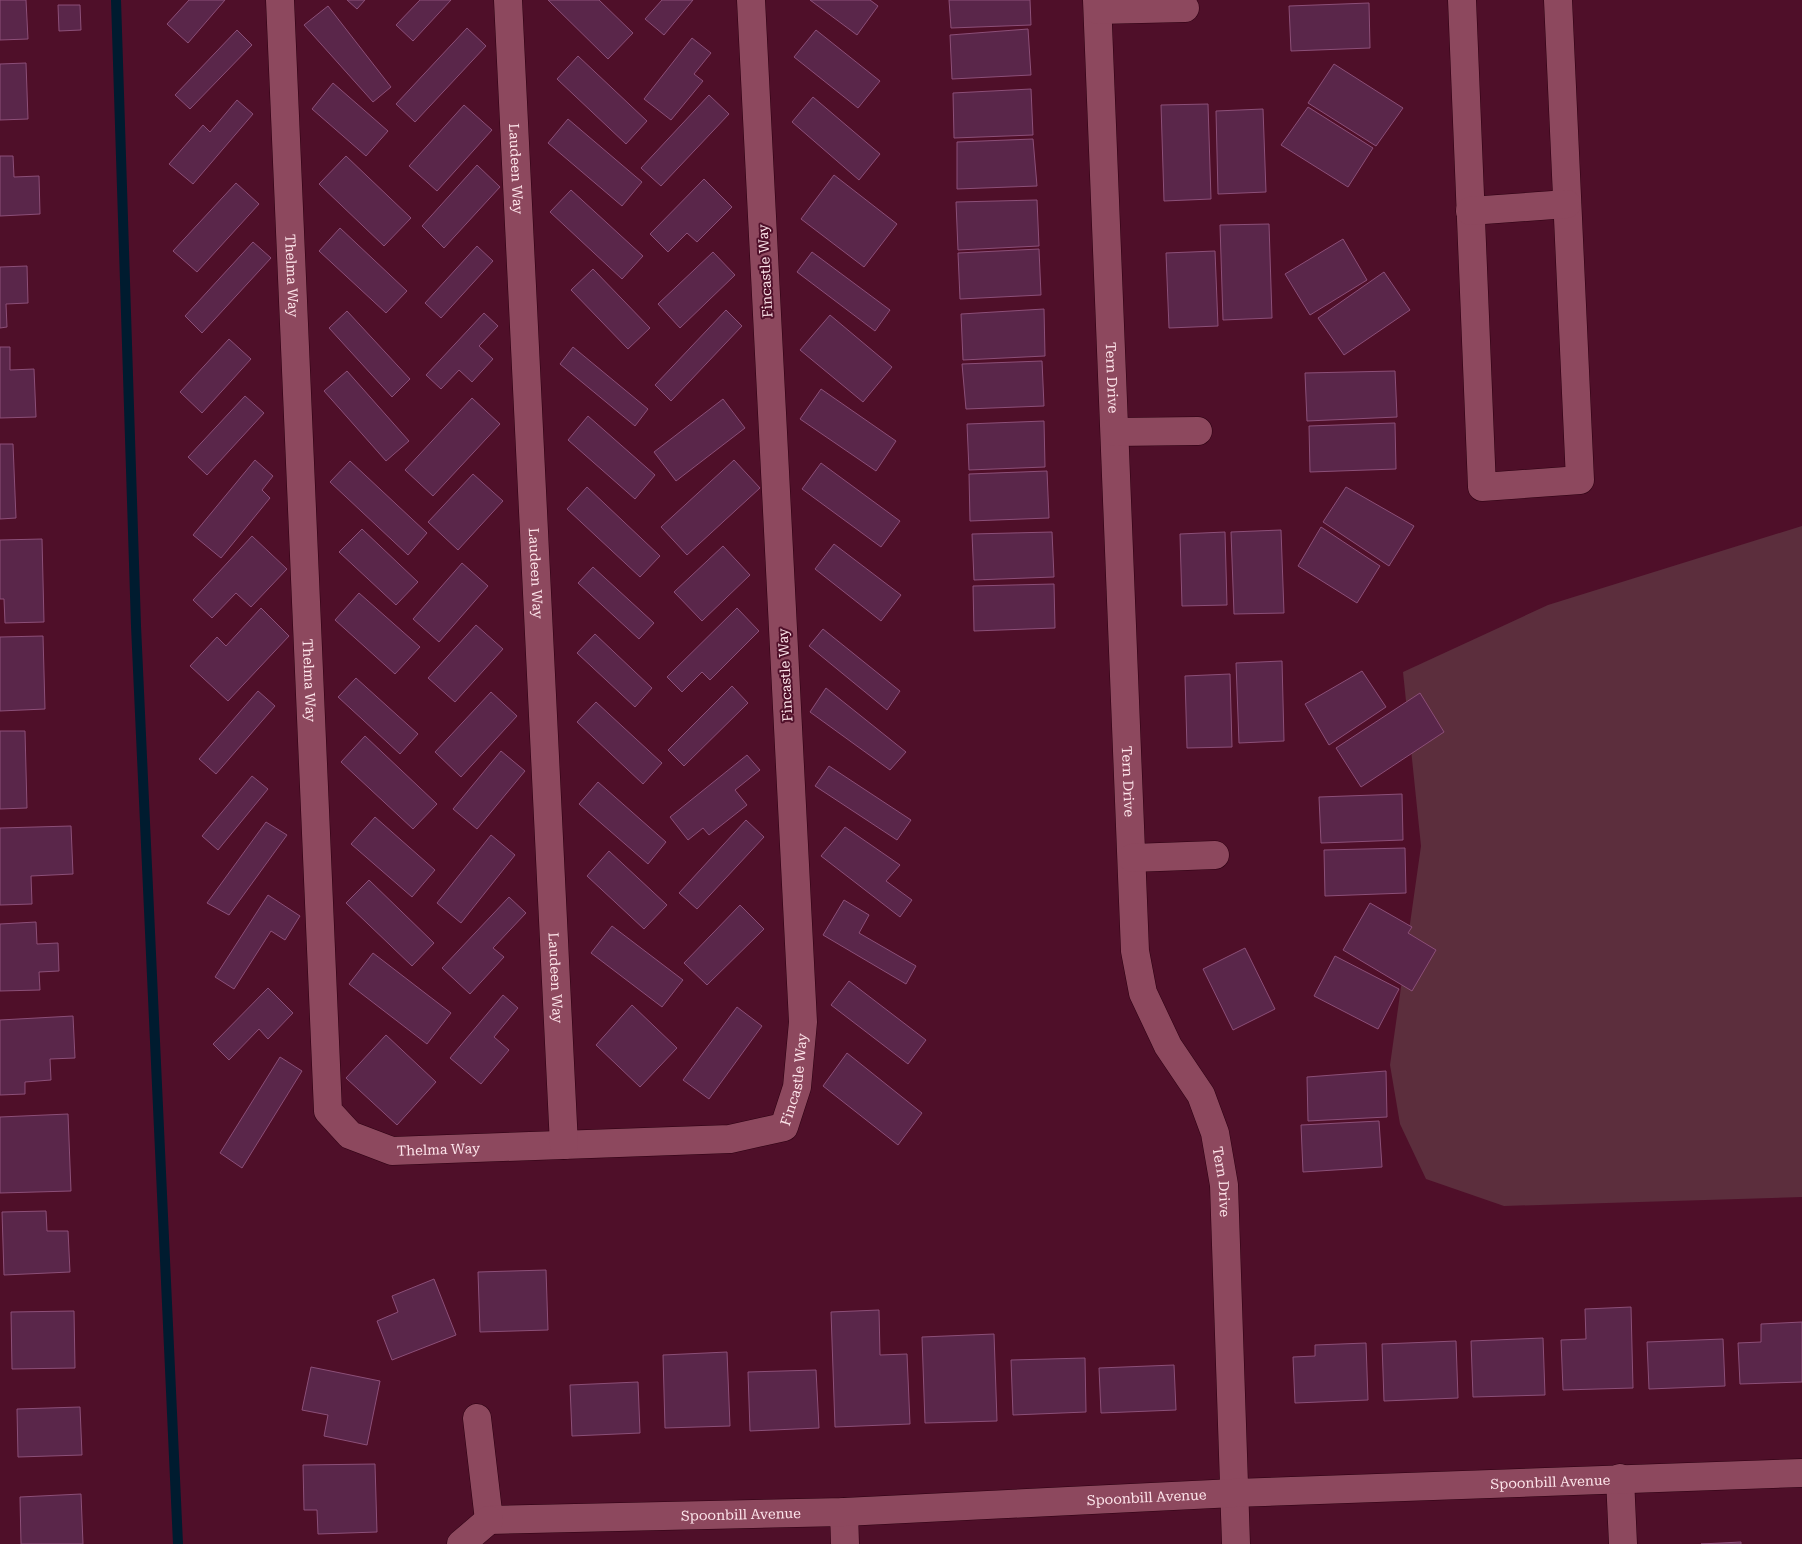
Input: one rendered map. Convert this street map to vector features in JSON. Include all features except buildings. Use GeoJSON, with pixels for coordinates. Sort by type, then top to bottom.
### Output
{"type":"FeatureCollection","features":[{"type":"Feature","properties":{"kind":"street","name":"Thelma Way"},"geometry":{"type":"LineString","coordinates":[[280,0],[328,1111],[350,1135],[392,1152],[564,1145]]}},
{"type":"Feature","properties":{"kind":"street","name":"Laudeen Way"},"geometry":{"type":"LineString","coordinates":[[508,0],[564,1145]]}},
{"type":"Feature","properties":{"kind":"street","name":"Fincastle Way"},"geometry":{"type":"LineString","coordinates":[[564,1145],[730,1139],[784,1127],[798,1087],[803,1022],[751,0]]}},
{"type":"Feature","properties":{"kind":"street"},"geometry":{"type":"LineString","coordinates":[[1462,0],[1482,487],[1580,480],[1558,0]]}},
{"type":"Feature","properties":{"kind":"street"},"geometry":{"type":"LineString","coordinates":[[1097,5],[1185,8]]}},
{"type":"Feature","properties":{"kind":"street","name":"Tern Drive"},"geometry":{"type":"LineString","coordinates":[[1097,5],[1135,951],[1143,993],[1168,1046],[1201,1095],[1215,1133],[1224,1186],[1236,1544]]}},
{"type":"Feature","properties":{"kind":"street"},"geometry":{"type":"LineString","coordinates":[[1470,211],[1567,204]]}},
{"type":"Feature","properties":{"kind":"street"},"geometry":{"type":"LineString","coordinates":[[1114,432],[1198,431]]}},
{"type":"Feature","properties":{"kind":"street"},"geometry":{"type":"LineString","coordinates":[[1132,858],[1215,855]]}},
{"type":"Feature","properties":{"kind":"street"},"geometry":{"type":"LineString","coordinates":[[461,1544],[489,1520],[477,1418]]}},
{"type":"Feature","properties":{"kind":"street","name":"Spoonbill Avenue"},"geometry":{"type":"LineString","coordinates":[[489,1520],[844,1512],[1234,1492],[1802,1473]]}},
{"type":"Feature","properties":{"kind":"street"},"geometry":{"type":"LineString","coordinates":[[1620,1478],[1623,1544]]}},
{"type":"Feature","properties":{"kind":"street"},"geometry":{"type":"LineString","coordinates":[[844,1512],[845,1544]]}},
{"type":"Feature","properties":{"kind":"shaded area"},"geometry":{"type":"Polygon","coordinates":[[[1802,526],[1802,1197],[1504,1206],[1426,1179],[1400,1124],[1390,1065],[1421,846],[1403,672],[1548,605],[1802,526]]]}},
{"type":"Feature","properties":{"kind":"waterway"},"geometry":{"type":"LineString","coordinates":[[116,0],[136,626],[178,1544]]}}]}
